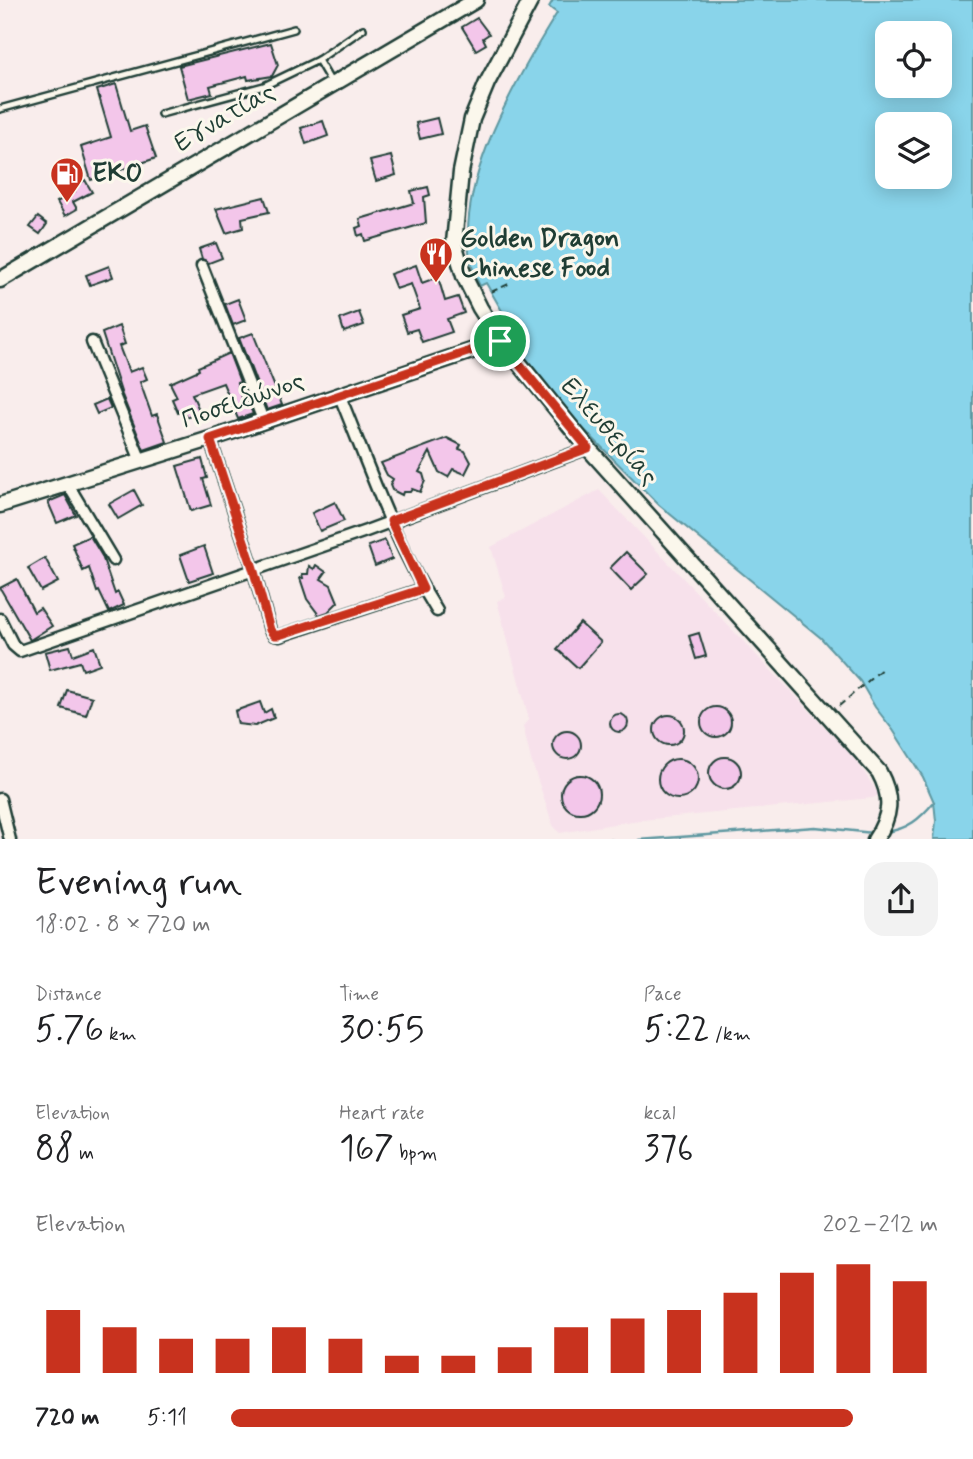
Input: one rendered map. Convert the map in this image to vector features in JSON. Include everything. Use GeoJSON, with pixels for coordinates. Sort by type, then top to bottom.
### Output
{"type":"FeatureCollection","features":[{"type":"Feature","properties":{"kind":"street","name":"Εγνατίας"},"geometry":{"type":"LineString","coordinates":[[0,280],[476,0]]}},
{"type":"Feature","properties":{"kind":"street","name":"Ελευθερίας"},"geometry":{"type":"LineString","coordinates":[[531,0],[487,83],[472,119],[461,173],[454,243],[464,276],[500,341],[588,448],[879,772],[885,783],[890,805],[878,835]]}},
{"type":"Feature","properties":{"kind":"street"},"geometry":{"type":"LineString","coordinates":[[202,266],[263,420]]}},
{"type":"Feature","properties":{"kind":"street","name":"Ποσειδώνος"},"geometry":{"type":"LineString","coordinates":[[0,505],[210,439],[500,341]]}},
{"type":"Feature","properties":{"kind":"street"},"geometry":{"type":"LineString","coordinates":[[92,342],[141,461]]}},
{"type":"Feature","properties":{"kind":"street"},"geometry":{"type":"LineString","coordinates":[[339,394],[391,521],[423,589],[437,611]]}},
{"type":"Feature","properties":{"kind":"street"},"geometry":{"type":"LineString","coordinates":[[210,439],[253,568],[270,630],[274,635],[423,589]]}},
{"type":"Feature","properties":{"kind":"street"},"geometry":{"type":"LineString","coordinates":[[0,619],[3,632],[20,651],[391,521],[588,448]]}},
{"type":"Feature","properties":{"kind":"street"},"geometry":{"type":"LineString","coordinates":[[67,484],[113,560]]}},
{"type":"Feature","properties":{"kind":"street"},"geometry":{"type":"LineString","coordinates":[[0,799],[10,839]]}},
{"type":"Feature","properties":{"kind":"lane"},"geometry":{"type":"LineString","coordinates":[[0,109],[293,29]]}},
{"type":"Feature","properties":{"kind":"lane"},"geometry":{"type":"LineString","coordinates":[[161,114],[264,86],[318,61],[363,29]]}},
{"type":"Feature","properties":{"kind":"lane"},"geometry":{"type":"LineString","coordinates":[[318,61],[332,85]]}},
{"type":"Feature","properties":{"kind":"path"},"geometry":{"type":"LineString","coordinates":[[491,292],[511,283]]}},
{"type":"Feature","properties":{"kind":"path"},"geometry":{"type":"LineString","coordinates":[[838,707],[883,668]]}},
{"type":"Feature","properties":{"kind":"shaded area"},"geometry":{"type":"Polygon","coordinates":[[[599,490],[843,746],[879,795],[872,798],[632,821],[560,833],[554,828],[531,760],[523,726],[529,719],[497,601],[506,597],[491,547],[599,490]]]}},
{"type":"Feature","properties":{"kind":"water"},"geometry":{"type":"Polygon","coordinates":[[[553,0],[973,0],[973,839],[934,839],[934,802],[923,777],[860,681],[821,638],[659,505],[548,393],[525,366],[506,318],[486,283],[480,286],[470,255],[469,220],[475,183],[487,145],[504,108],[557,13],[549,7],[553,0]]]}},
{"type":"Feature","properties":{"kind":"building"},"geometry":{"type":"Polygon","coordinates":[[[477,18],[489,34],[483,38],[486,44],[476,50],[462,27],[477,18]]]}},
{"type":"Feature","properties":{"kind":"building"},"geometry":{"type":"Polygon","coordinates":[[[271,43],[278,65],[272,76],[248,80],[247,76],[210,86],[212,93],[188,99],[179,66],[271,43]]]}},
{"type":"Feature","properties":{"kind":"building"},"geometry":{"type":"Polygon","coordinates":[[[116,84],[130,131],[145,126],[156,158],[91,180],[81,147],[111,137],[97,90],[116,84]]]}},
{"type":"Feature","properties":{"kind":"building"},"geometry":{"type":"Polygon","coordinates":[[[437,118],[441,134],[420,139],[416,123],[437,118]]]}},
{"type":"Feature","properties":{"kind":"building"},"geometry":{"type":"Polygon","coordinates":[[[323,121],[328,136],[306,144],[301,128],[323,121]]]}},
{"type":"Feature","properties":{"kind":"building"},"geometry":{"type":"Polygon","coordinates":[[[391,156],[396,175],[376,181],[370,161],[391,156]]]}},
{"type":"Feature","properties":{"kind":"building"},"geometry":{"type":"Polygon","coordinates":[[[85,180],[92,192],[73,202],[77,209],[65,216],[57,202],[75,192],[72,187],[85,180]]]}},
{"type":"Feature","properties":{"kind":"building"},"geometry":{"type":"Polygon","coordinates":[[[428,187],[430,195],[424,197],[426,223],[365,241],[363,234],[358,236],[356,228],[362,226],[360,219],[414,203],[411,191],[428,187]]]}},
{"type":"Feature","properties":{"kind":"building"},"geometry":{"type":"Polygon","coordinates":[[[264,197],[269,212],[242,218],[243,228],[226,233],[216,209],[264,197]]]}},
{"type":"Feature","properties":{"kind":"building"},"geometry":{"type":"Polygon","coordinates":[[[38,217],[47,224],[40,234],[30,227],[38,217]]]}},
{"type":"Feature","properties":{"kind":"building"},"geometry":{"type":"Polygon","coordinates":[[[216,243],[222,258],[209,263],[202,259],[199,249],[216,243]]]}},
{"type":"Feature","properties":{"kind":"building"},"geometry":{"type":"Polygon","coordinates":[[[416,265],[422,283],[438,277],[445,301],[458,297],[464,313],[447,319],[452,332],[422,342],[417,329],[407,332],[401,315],[420,309],[411,284],[396,289],[390,274],[416,265]]]}},
{"type":"Feature","properties":{"kind":"building"},"geometry":{"type":"Polygon","coordinates":[[[109,266],[113,277],[90,285],[86,275],[109,266]]]}},
{"type":"Feature","properties":{"kind":"building"},"geometry":{"type":"Polygon","coordinates":[[[238,299],[246,320],[233,325],[225,304],[238,299]]]}},
{"type":"Feature","properties":{"kind":"building"},"geometry":{"type":"Polygon","coordinates":[[[359,312],[364,325],[344,332],[340,319],[359,312]]]}},
{"type":"Feature","properties":{"kind":"building"},"geometry":{"type":"Polygon","coordinates":[[[119,326],[125,344],[119,346],[129,372],[142,367],[147,379],[140,382],[152,416],[157,414],[167,442],[144,450],[122,395],[102,333],[119,326]]]}},
{"type":"Feature","properties":{"kind":"building"},"geometry":{"type":"Polygon","coordinates":[[[253,333],[282,405],[267,410],[239,338],[253,333]]]}},
{"type":"Feature","properties":{"kind":"building"},"geometry":{"type":"Polygon","coordinates":[[[229,353],[240,382],[237,383],[244,403],[248,402],[253,414],[238,419],[223,383],[192,394],[200,412],[186,418],[183,411],[178,413],[172,399],[177,397],[170,383],[229,353]]]}},
{"type":"Feature","properties":{"kind":"building"},"geometry":{"type":"Polygon","coordinates":[[[107,399],[111,408],[97,414],[93,405],[107,399]]]}},
{"type":"Feature","properties":{"kind":"building"},"geometry":{"type":"Polygon","coordinates":[[[447,438],[461,445],[459,449],[465,451],[471,462],[465,474],[453,469],[448,477],[439,472],[430,452],[419,472],[423,474],[425,481],[420,492],[412,489],[402,495],[392,490],[390,485],[393,479],[387,475],[381,463],[447,438]]]}},
{"type":"Feature","properties":{"kind":"building"},"geometry":{"type":"Polygon","coordinates":[[[202,459],[207,478],[203,479],[211,505],[191,511],[177,466],[202,459]]]}},
{"type":"Feature","properties":{"kind":"building"},"geometry":{"type":"Polygon","coordinates":[[[134,490],[142,505],[118,519],[109,504],[134,490]]]}},
{"type":"Feature","properties":{"kind":"building"},"geometry":{"type":"Polygon","coordinates":[[[65,495],[76,515],[57,523],[48,502],[65,495]]]}},
{"type":"Feature","properties":{"kind":"building"},"geometry":{"type":"Polygon","coordinates":[[[335,502],[344,521],[320,531],[312,513],[335,502]]]}},
{"type":"Feature","properties":{"kind":"building"},"geometry":{"type":"Polygon","coordinates":[[[90,536],[102,556],[115,594],[118,592],[124,605],[109,612],[99,591],[97,592],[89,568],[83,571],[72,544],[90,536]]]}},
{"type":"Feature","properties":{"kind":"building"},"geometry":{"type":"Polygon","coordinates":[[[385,540],[392,559],[375,566],[368,546],[385,540]]]}},
{"type":"Feature","properties":{"kind":"building"},"geometry":{"type":"Polygon","coordinates":[[[204,546],[213,573],[189,581],[180,555],[204,546]]]}},
{"type":"Feature","properties":{"kind":"building"},"geometry":{"type":"Polygon","coordinates":[[[626,552],[648,574],[631,590],[610,568],[626,552]]]}},
{"type":"Feature","properties":{"kind":"building"},"geometry":{"type":"Polygon","coordinates":[[[45,558],[58,582],[41,591],[28,568],[45,558]]]}},
{"type":"Feature","properties":{"kind":"building"},"geometry":{"type":"Polygon","coordinates":[[[316,565],[326,572],[321,579],[331,585],[338,602],[328,612],[319,615],[307,599],[300,578],[303,578],[302,574],[308,574],[309,566],[314,569],[316,565]]]}},
{"type":"Feature","properties":{"kind":"building"},"geometry":{"type":"Polygon","coordinates":[[[17,579],[34,612],[40,608],[52,626],[30,640],[0,588],[17,579]]]}},
{"type":"Feature","properties":{"kind":"building"},"geometry":{"type":"Polygon","coordinates":[[[580,623],[601,642],[578,668],[557,649],[580,623]]]}},
{"type":"Feature","properties":{"kind":"building"},"geometry":{"type":"Polygon","coordinates":[[[699,633],[706,656],[696,659],[689,636],[699,633]]]}},
{"type":"Feature","properties":{"kind":"building"},"geometry":{"type":"Polygon","coordinates":[[[70,646],[73,655],[94,647],[100,664],[83,670],[80,662],[50,670],[45,652],[70,646]]]}},
{"type":"Feature","properties":{"kind":"building"},"geometry":{"type":"Polygon","coordinates":[[[67,690],[92,697],[86,715],[61,708],[67,690]]]}},
{"type":"Feature","properties":{"kind":"building"},"geometry":{"type":"Polygon","coordinates":[[[260,702],[264,713],[271,709],[274,718],[255,726],[238,724],[235,711],[260,702]]]}},
{"type":"Feature","properties":{"kind":"building"},"geometry":{"type":"Polygon","coordinates":[[[716,707],[727,711],[731,722],[727,733],[716,737],[705,733],[701,722],[705,711],[716,707]]]}},
{"type":"Feature","properties":{"kind":"building"},"geometry":{"type":"Polygon","coordinates":[[[615,714],[623,714],[628,723],[626,730],[615,732],[610,727],[610,719],[615,714]]]}},
{"type":"Feature","properties":{"kind":"building"},"geometry":{"type":"Polygon","coordinates":[[[669,715],[680,719],[684,730],[680,741],[669,745],[658,741],[654,730],[658,719],[669,715]]]}},
{"type":"Feature","properties":{"kind":"building"},"geometry":{"type":"Polygon","coordinates":[[[567,731],[577,735],[581,745],[577,755],[567,759],[557,755],[553,745],[557,735],[567,731]]]}},
{"type":"Feature","properties":{"kind":"building"},"geometry":{"type":"Polygon","coordinates":[[[725,757],[736,762],[741,773],[736,784],[725,789],[714,784],[709,773],[714,762],[725,757]]]}},
{"type":"Feature","properties":{"kind":"building"},"geometry":{"type":"Polygon","coordinates":[[[678,759],[692,765],[698,779],[692,793],[678,799],[664,793],[658,779],[664,765],[678,759]]]}},
{"type":"Feature","properties":{"kind":"building"},"geometry":{"type":"Polygon","coordinates":[[[580,775],[593,781],[599,794],[593,807],[580,813],[567,807],[561,794],[567,781],[580,775]]]}},
{"type":"Feature","properties":{"kind":"waterway"},"geometry":{"type":"LineString","coordinates":[[886,832],[913,822],[934,802]]}},
{"type":"Feature","properties":{"kind":"waterway"},"geometry":{"type":"LineString","coordinates":[[653,839],[815,827],[873,833]]}},
{"type":"Feature","properties":{"kind":"place","name":"EKO"},"geometry":{"type":"Point","coordinates":[67,204]}},
{"type":"Feature","properties":{"kind":"place","name":"Golden Dragon Chinese Food"},"geometry":{"type":"Point","coordinates":[436,284]}},
{"type":"Feature","properties":{"kind":"route"},"geometry":{"type":"LineString","coordinates":[[500,341],[588,448],[391,521],[423,589],[274,635],[270,630],[253,568],[210,439],[500,341]]}}]}
